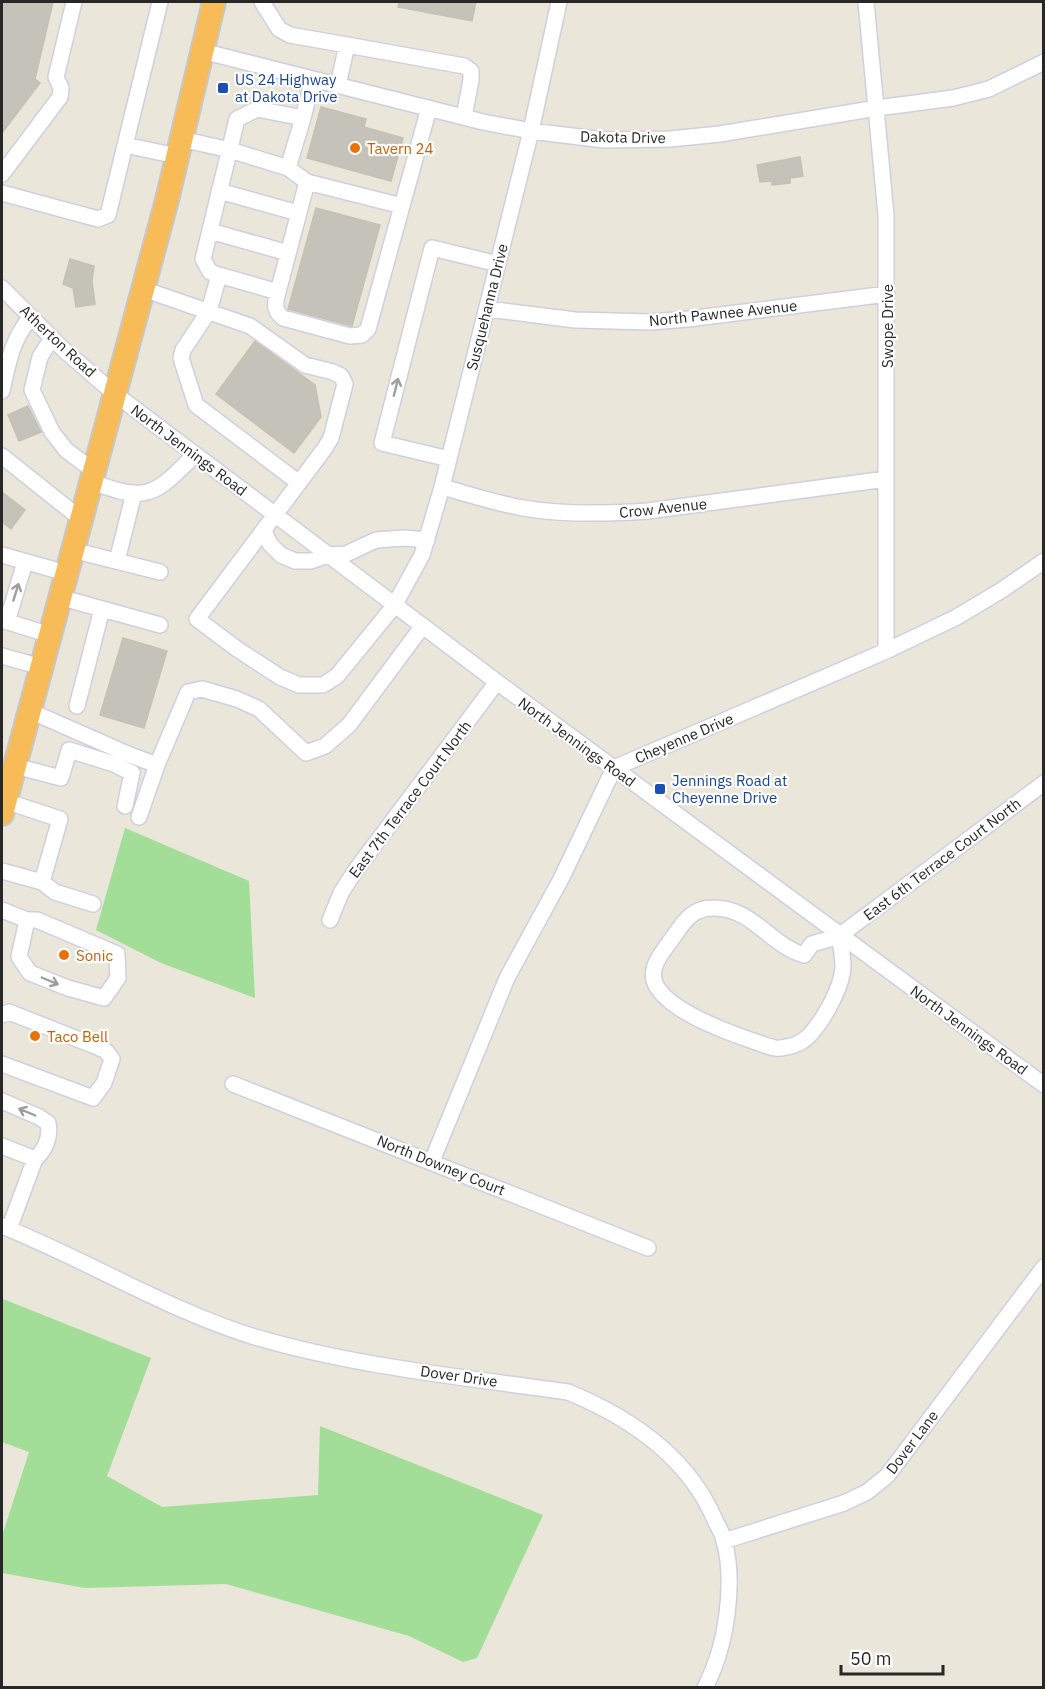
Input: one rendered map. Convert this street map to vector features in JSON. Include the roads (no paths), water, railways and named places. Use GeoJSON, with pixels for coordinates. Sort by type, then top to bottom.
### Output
{"type":"FeatureCollection","features":[{"type":"Feature","properties":{"kind":"highway"},"geometry":{"type":"LineString","coordinates":[[3,808],[143,289],[214,2]]}},
{"type":"Feature","properties":{"kind":"street"},"geometry":{"type":"LineString","coordinates":[[2,174],[60,97],[61,88],[56,77],[74,2]]}},
{"type":"Feature","properties":{"kind":"street"},"geometry":{"type":"LineString","coordinates":[[2,193],[98,219],[108,215],[160,2]]}},
{"type":"Feature","properties":{"kind":"street"},"geometry":{"type":"LineString","coordinates":[[262,2],[279,28],[290,35],[464,66],[471,71],[464,117]]}},
{"type":"Feature","properties":{"kind":"street","name":"Susquehanna Drive"},"geometry":{"type":"LineString","coordinates":[[264,531],[197,619],[280,678],[299,685],[323,685],[337,676],[394,606],[422,555],[488,309],[559,2]]}},
{"type":"Feature","properties":{"kind":"street","name":"Swope Drive"},"geometry":{"type":"LineString","coordinates":[[866,2],[886,215],[886,651]]}},
{"type":"Feature","properties":{"kind":"street"},"geometry":{"type":"LineString","coordinates":[[338,85],[347,45]]}},
{"type":"Feature","properties":{"kind":"street","name":"Dakota Drive"},"geometry":{"type":"LineString","coordinates":[[202,51],[464,117],[531,131],[604,140],[670,139],[720,134],[953,98],[989,89],[1044,62]]}},
{"type":"Feature","properties":{"kind":"street"},"geometry":{"type":"LineString","coordinates":[[288,168],[313,79]]}},
{"type":"Feature","properties":{"kind":"street"},"geometry":{"type":"LineString","coordinates":[[307,182],[278,292],[276,313],[283,318],[350,336],[362,335],[368,329],[429,108]]}},
{"type":"Feature","properties":{"kind":"street"},"geometry":{"type":"LineString","coordinates":[[278,292],[210,272],[203,259],[237,119],[257,109],[303,118]]}},
{"type":"Feature","properties":{"kind":"street"},"geometry":{"type":"LineString","coordinates":[[125,145],[230,150],[288,168],[307,182],[402,206]]}},
{"type":"Feature","properties":{"kind":"street"},"geometry":{"type":"LineString","coordinates":[[219,191],[298,213]]}},
{"type":"Feature","properties":{"kind":"street"},"geometry":{"type":"LineString","coordinates":[[210,231],[288,253]]}},
{"type":"Feature","properties":{"kind":"street"},"geometry":{"type":"LineString","coordinates":[[449,459],[382,443],[432,248],[498,264]]}},
{"type":"Feature","properties":{"kind":"street"},"geometry":{"type":"LineString","coordinates":[[219,275],[209,311],[183,350],[181,358],[196,405],[299,483]]}},
{"type":"Feature","properties":{"kind":"street","name":"Atherton Road"},"geometry":{"type":"LineString","coordinates":[[2,288],[52,338],[115,394]]}},
{"type":"Feature","properties":{"kind":"street"},"geometry":{"type":"LineString","coordinates":[[143,289],[250,326],[305,365],[341,376],[345,384],[331,438],[264,531],[270,544],[281,555],[295,561],[311,561],[328,555],[346,554],[376,540],[404,538],[427,540]]}},
{"type":"Feature","properties":{"kind":"street","name":"North Pawnee Avenue"},"geometry":{"type":"LineString","coordinates":[[488,309],[575,320],[650,322],[887,294]]}},
{"type":"Feature","properties":{"kind":"street"},"geometry":{"type":"LineString","coordinates":[[2,391],[13,343],[31,317]]}},
{"type":"Feature","properties":{"kind":"street"},"geometry":{"type":"LineString","coordinates":[[52,338],[40,357],[32,390],[52,432],[93,477],[134,493],[151,491],[165,482],[195,455]]}},
{"type":"Feature","properties":{"kind":"street","name":"North Jennings Road"},"geometry":{"type":"LineString","coordinates":[[115,394],[422,627],[1044,1085]]}},
{"type":"Feature","properties":{"kind":"street"},"geometry":{"type":"LineString","coordinates":[[2,456],[81,519]]}},
{"type":"Feature","properties":{"kind":"street","name":"Crow Avenue"},"geometry":{"type":"LineString","coordinates":[[441,487],[521,508],[611,513],[648,511],[886,479]]}},
{"type":"Feature","properties":{"kind":"street"},"geometry":{"type":"LineString","coordinates":[[117,561],[134,493]]}},
{"type":"Feature","properties":{"kind":"street"},"geometry":{"type":"LineString","coordinates":[[72,550],[160,572]]}},
{"type":"Feature","properties":{"kind":"street"},"geometry":{"type":"LineString","coordinates":[[2,555],[66,573]]}},
{"type":"Feature","properties":{"kind":"street","name":"Cheyenne Drive"},"geometry":{"type":"LineString","coordinates":[[614,768],[886,651],[956,618],[1044,561]]}},
{"type":"Feature","properties":{"kind":"street"},"geometry":{"type":"LineString","coordinates":[[25,562],[4,621],[50,635]]}},
{"type":"Feature","properties":{"kind":"street"},"geometry":{"type":"LineString","coordinates":[[59,597],[160,625]]}},
{"type":"Feature","properties":{"kind":"street"},"geometry":{"type":"LineString","coordinates":[[77,706],[102,609]]}},
{"type":"Feature","properties":{"kind":"street"},"geometry":{"type":"LineString","coordinates":[[139,817],[157,765],[188,692],[201,689],[237,699],[259,709],[306,753],[325,746],[350,725],[422,627]]}},
{"type":"Feature","properties":{"kind":"street"},"geometry":{"type":"LineString","coordinates":[[2,656],[41,667]]}},
{"type":"Feature","properties":{"kind":"street","name":"East 7th Terrace Court North"},"geometry":{"type":"LineString","coordinates":[[330,920],[341,893],[355,871],[496,682]]}},
{"type":"Feature","properties":{"kind":"street"},"geometry":{"type":"LineString","coordinates":[[30,711],[157,765]]}},
{"type":"Feature","properties":{"kind":"street"},"geometry":{"type":"LineString","coordinates":[[15,766],[61,778],[69,750],[114,764],[132,773],[125,806]]}},
{"type":"Feature","properties":{"kind":"street"},"geometry":{"type":"LineString","coordinates":[[432,1161],[507,978],[561,879],[614,768]]}},
{"type":"Feature","properties":{"kind":"street","name":"East 6th Terrace Court North"},"geometry":{"type":"LineString","coordinates":[[839,936],[1044,783]]}},
{"type":"Feature","properties":{"kind":"street"},"geometry":{"type":"LineString","coordinates":[[3,808],[60,819],[42,882]]}},
{"type":"Feature","properties":{"kind":"street"},"geometry":{"type":"LineString","coordinates":[[2,871],[42,882],[55,892],[93,904]]}},
{"type":"Feature","properties":{"kind":"street"},"geometry":{"type":"LineString","coordinates":[[714,907],[746,915],[791,951],[804,955],[812,944],[839,936],[843,968],[837,987],[820,1022],[798,1044],[776,1048],[701,1022],[660,992],[654,979],[653,972],[659,957],[683,922],[699,909],[714,907]]}},
{"type":"Feature","properties":{"kind":"street"},"geometry":{"type":"LineString","coordinates":[[2,910],[27,920],[37,920],[117,954],[118,978],[104,998],[68,988],[30,973],[19,957],[27,920]]}},
{"type":"Feature","properties":{"kind":"street"},"geometry":{"type":"LineString","coordinates":[[2,1015],[9,1012],[106,1051],[112,1059],[104,1083],[93,1098],[2,1064]]}},
{"type":"Feature","properties":{"kind":"street","name":"North Downey Court"},"geometry":{"type":"LineString","coordinates":[[233,1084],[648,1248]]}},
{"type":"Feature","properties":{"kind":"street"},"geometry":{"type":"LineString","coordinates":[[2,1101],[39,1117],[48,1124],[50,1133],[43,1152],[35,1159],[5,1227]]}},
{"type":"Feature","properties":{"kind":"street"},"geometry":{"type":"LineString","coordinates":[[2,1146],[35,1159]]}},
{"type":"Feature","properties":{"kind":"street","name":"Dover Drive"},"geometry":{"type":"LineString","coordinates":[[5,1227],[180,1308],[254,1336],[342,1359],[568,1392],[594,1402],[635,1426],[679,1463],[706,1497],[724,1541],[730,1588],[724,1639],[705,1688]]}},
{"type":"Feature","properties":{"kind":"street","name":"Dover Lane"},"geometry":{"type":"LineString","coordinates":[[724,1541],[844,1503],[867,1492],[887,1476],[1044,1267]]}},
{"type":"Feature","properties":{"kind":"place","name":"US 24 Highway at Dakota Drive"},"geometry":{"type":"Point","coordinates":[223,88]}},
{"type":"Feature","properties":{"kind":"place","name":"Tavern 24"},"geometry":{"type":"Point","coordinates":[355,148]}},
{"type":"Feature","properties":{"kind":"place","name":"Jennings Road at Cheyenne Drive"},"geometry":{"type":"Point","coordinates":[660,789]}},
{"type":"Feature","properties":{"kind":"place","name":"Sonic"},"geometry":{"type":"Point","coordinates":[64,955]}},
{"type":"Feature","properties":{"kind":"place","name":"Taco Bell"},"geometry":{"type":"Point","coordinates":[35,1036]}}]}
